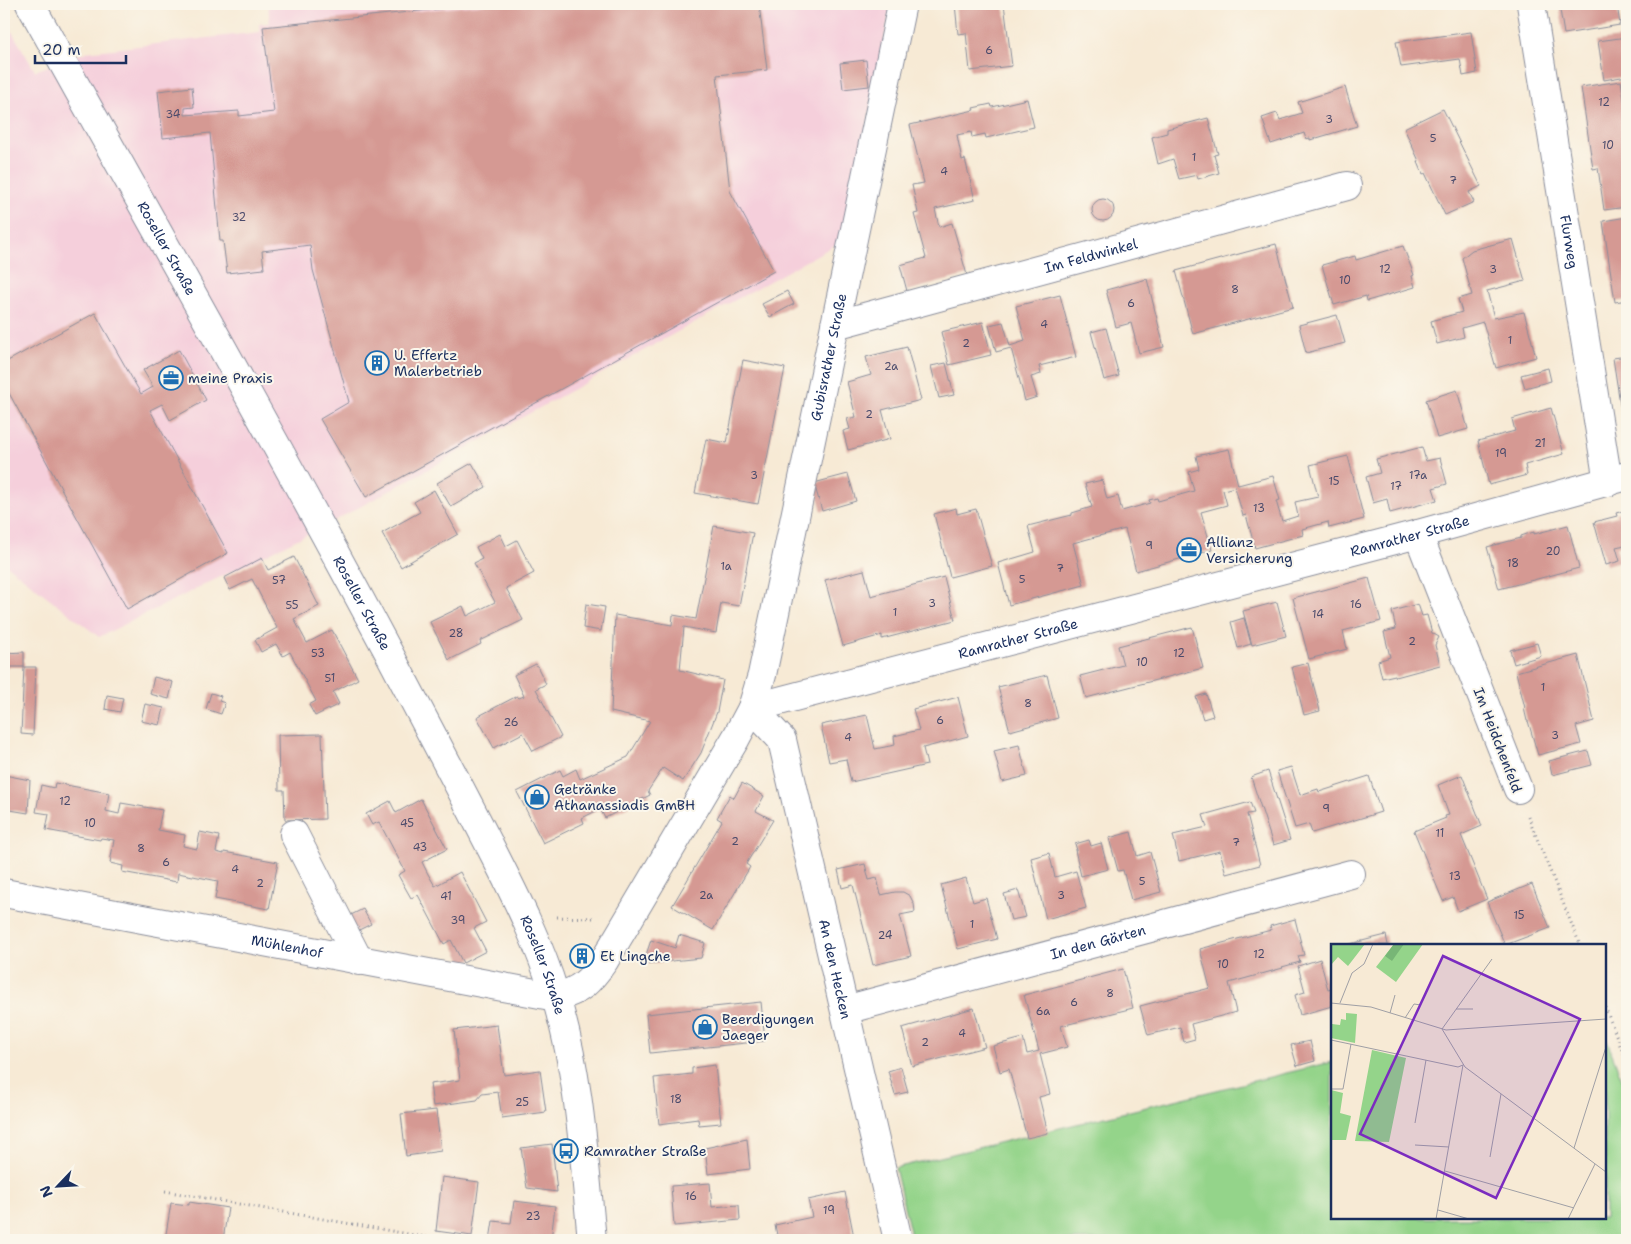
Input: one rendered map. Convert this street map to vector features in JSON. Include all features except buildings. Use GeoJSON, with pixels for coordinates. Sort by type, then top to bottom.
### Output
{"type":"FeatureCollection","features":[{"type":"Feature","properties":{"kind":"street","name":"Roseller Straße"},"geometry":{"type":"LineString","coordinates":[[30,4],[328,539],[470,807],[523,915],[544,962],[565,1030],[575,1087],[592,1240]]}},
{"type":"Feature","properties":{"kind":"street","name":"Gubisrather Straße"},"geometry":{"type":"LineString","coordinates":[[752,708],[764,666],[902,4]]}},
{"type":"Feature","properties":{"kind":"street","name":"Flurweg"},"geometry":{"type":"LineString","coordinates":[[1531,4],[1617,479]]}},
{"type":"Feature","properties":{"kind":"street","name":"Im Feldwinkel"},"geometry":{"type":"LineString","coordinates":[[835,325],[1347,186]]}},
{"type":"Feature","properties":{"kind":"street","name":"Ramrather Straße"},"geometry":{"type":"LineString","coordinates":[[752,708],[1418,534],[1617,479]]}},
{"type":"Feature","properties":{"kind":"street","name":"Im Heidchenfeld"},"geometry":{"type":"LineString","coordinates":[[1418,534],[1518,789]]}},
{"type":"Feature","properties":{"kind":"street"},"geometry":{"type":"LineString","coordinates":[[556,997],[575,991],[588,982],[604,961],[752,708]]}},
{"type":"Feature","properties":{"kind":"street","name":"An den Hecken"},"geometry":{"type":"LineString","coordinates":[[752,708],[782,740],[898,1240]]}},
{"type":"Feature","properties":{"kind":"street"},"geometry":{"type":"LineString","coordinates":[[294,834],[359,961]]}},
{"type":"Feature","properties":{"kind":"street","name":"In den Gärten"},"geometry":{"type":"LineString","coordinates":[[846,1010],[1351,874]]}},
{"type":"Feature","properties":{"kind":"street","name":"Mühlenhof"},"geometry":{"type":"LineString","coordinates":[[11,894],[556,997]]}},
{"type":"Feature","properties":{"kind":"path","name":"Im Heidchenfeld"},"geometry":{"type":"LineString","coordinates":[[1518,789],[1580,944]]}},
{"type":"Feature","properties":{"kind":"path"},"geometry":{"type":"LineString","coordinates":[[523,915],[628,920]]}},
{"type":"Feature","properties":{"kind":"path"},"geometry":{"type":"LineString","coordinates":[[1606,1010],[1627,1063]]}},
{"type":"Feature","properties":{"kind":"path"},"geometry":{"type":"LineString","coordinates":[[165,1191],[442,1240]]}},
{"type":"Feature","properties":{"kind":"shaded area"},"geometry":{"type":"Polygon","coordinates":[[[268,4],[891,4],[844,240],[336,520],[99,637],[4,563],[4,18],[35,71],[86,52],[260,32],[259,24],[270,23],[268,4]]]}},
{"type":"Feature","properties":{"kind":"green space"},"geometry":{"type":"Polygon","coordinates":[[[1606,1039],[1627,1092],[1627,1240],[912,1240],[895,1168],[1331,1062],[1331,1219],[1606,1219],[1606,1039]]]}},
{"type":"Feature","properties":{"kind":"place","name":"U. Effertz Malerbetrieb"},"geometry":{"type":"Point","coordinates":[377,363]}},
{"type":"Feature","properties":{"kind":"place","name":"meine Praxis"},"geometry":{"type":"Point","coordinates":[171,378]}},
{"type":"Feature","properties":{"kind":"place","name":"Allianz Versicherung"},"geometry":{"type":"Point","coordinates":[1189,550]}},
{"type":"Feature","properties":{"kind":"place","name":"Getränke Athanassiadis GmBH"},"geometry":{"type":"Point","coordinates":[537,797]}},
{"type":"Feature","properties":{"kind":"place","name":"Et Lingche"},"geometry":{"type":"Point","coordinates":[582,956]}},
{"type":"Feature","properties":{"kind":"place","name":"Beerdigungen Jaeger"},"geometry":{"type":"Point","coordinates":[705,1027]}},
{"type":"Feature","properties":{"kind":"place","name":"Ramrather Straße"},"geometry":{"type":"Point","coordinates":[566,1151]}}]}
